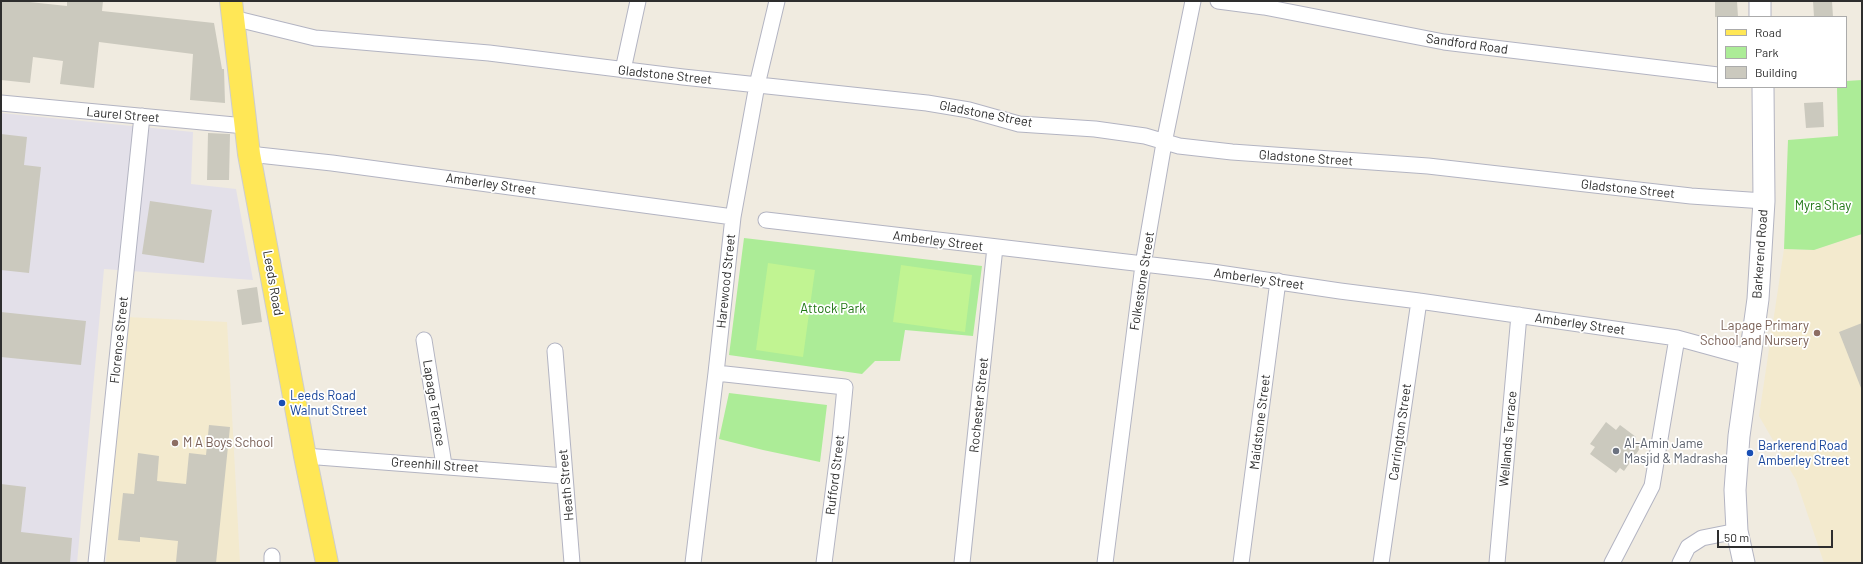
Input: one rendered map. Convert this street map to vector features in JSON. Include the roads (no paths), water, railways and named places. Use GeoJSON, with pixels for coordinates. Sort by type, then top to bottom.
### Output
{"type":"FeatureCollection","features":[{"type":"Feature","properties":{"kind":"main road"},"geometry":{"type":"LineString","coordinates":[[1760,1],[1760,16]]}},
{"type":"Feature","properties":{"kind":"main road","name":"Leeds Road"},"geometry":{"type":"LineString","coordinates":[[232,10],[249,154],[305,456],[327,563]]}},
{"type":"Feature","properties":{"kind":"main road","name":"Barkerend Road"},"geometry":{"type":"LineString","coordinates":[[1744,563],[1737,531],[1735,490],[1737,459],[1758,299],[1764,201],[1763,88]]}},
{"type":"Feature","properties":{"kind":"street"},"geometry":{"type":"LineString","coordinates":[[622,70],[638,1]]}},
{"type":"Feature","properties":{"kind":"street","name":"Harewood Street"},"geometry":{"type":"LineString","coordinates":[[693,563],[733,217],[757,85],[777,1]]}},
{"type":"Feature","properties":{"kind":"street","name":"Folkestone Street"},"geometry":{"type":"LineString","coordinates":[[1105,563],[1143,265],[1164,143],[1193,1]]}},
{"type":"Feature","properties":{"kind":"street","name":"Sandford Road"},"geometry":{"type":"LineString","coordinates":[[1218,1],[1264,7],[1444,42],[1717,76]]}},
{"type":"Feature","properties":{"kind":"street","name":"Gladstone Street"},"geometry":{"type":"LineString","coordinates":[[232,10],[315,38],[488,53],[622,70],[927,103],[969,110],[1019,124],[1095,129],[1145,136],[1164,143],[1179,146],[1232,152],[1428,166],[1691,196],[1764,201]]}},
{"type":"Feature","properties":{"kind":"street","name":"Laurel Street"},"geometry":{"type":"LineString","coordinates":[[1,103],[245,126]]}},
{"type":"Feature","properties":{"kind":"street","name":"Florence Street"},"geometry":{"type":"LineString","coordinates":[[96,563],[142,116]]}},
{"type":"Feature","properties":{"kind":"street","name":"Amberley Street"},"geometry":{"type":"LineString","coordinates":[[249,154],[332,163],[733,217]]}},
{"type":"Feature","properties":{"kind":"street","name":"Amberley Street"},"geometry":{"type":"LineString","coordinates":[[766,220],[995,247],[1070,254],[1143,265],[1212,272],[1419,300],[1677,338],[1750,358]]}},
{"type":"Feature","properties":{"kind":"street","name":"Rochester Street"},"geometry":{"type":"LineString","coordinates":[[962,563],[995,247]]}},
{"type":"Feature","properties":{"kind":"street","name":"Maidstone Street"},"geometry":{"type":"LineString","coordinates":[[1241,563],[1278,281]]}},
{"type":"Feature","properties":{"kind":"street","name":"Carrington Street"},"geometry":{"type":"LineString","coordinates":[[1383,563],[1419,300]]}},
{"type":"Feature","properties":{"kind":"street","name":"Wellands Terrace"},"geometry":{"type":"LineString","coordinates":[[1497,563],[1519,315]]}},
{"type":"Feature","properties":{"kind":"street"},"geometry":{"type":"LineString","coordinates":[[1612,563],[1652,486],[1677,338]]}},
{"type":"Feature","properties":{"kind":"street","name":"Lapage Terrace"},"geometry":{"type":"LineString","coordinates":[[424,340],[444,465]]}},
{"type":"Feature","properties":{"kind":"street","name":"Heath Street"},"geometry":{"type":"LineString","coordinates":[[554,351],[572,563]]}},
{"type":"Feature","properties":{"kind":"street","name":"Rufford Street"},"geometry":{"type":"LineString","coordinates":[[716,373],[845,387],[824,563]]}},
{"type":"Feature","properties":{"kind":"street","name":"Greenhill Street"},"geometry":{"type":"LineString","coordinates":[[305,456],[444,465],[565,476]]}},
{"type":"Feature","properties":{"kind":"street"},"geometry":{"type":"LineString","coordinates":[[1680,563],[1688,547],[1702,538],[1737,531]]}},
{"type":"Feature","properties":{"kind":"place","name":"Lapage Primary School and Nursery"},"geometry":{"type":"Point","coordinates":[1817,333]}},
{"type":"Feature","properties":{"kind":"place","name":"Leeds Road Walnut Street"},"geometry":{"type":"Point","coordinates":[282,403]}},
{"type":"Feature","properties":{"kind":"place","name":"M A Boys School"},"geometry":{"type":"Point","coordinates":[175,443]}},
{"type":"Feature","properties":{"kind":"place","name":"Al-Amin Jame Masjid & Madrasha"},"geometry":{"type":"Point","coordinates":[1616,451]}},
{"type":"Feature","properties":{"kind":"place","name":"Barkerend Road Amberley Street"},"geometry":{"type":"Point","coordinates":[1750,453]}},
{"type":"Feature","properties":{"kind":"park label","name":"Myra Shay"},"geometry":{"type":"Point","coordinates":[1823,206]}},
{"type":"Feature","properties":{"kind":"park label","name":"Attock Park"},"geometry":{"type":"Point","coordinates":[833,309]}}]}
